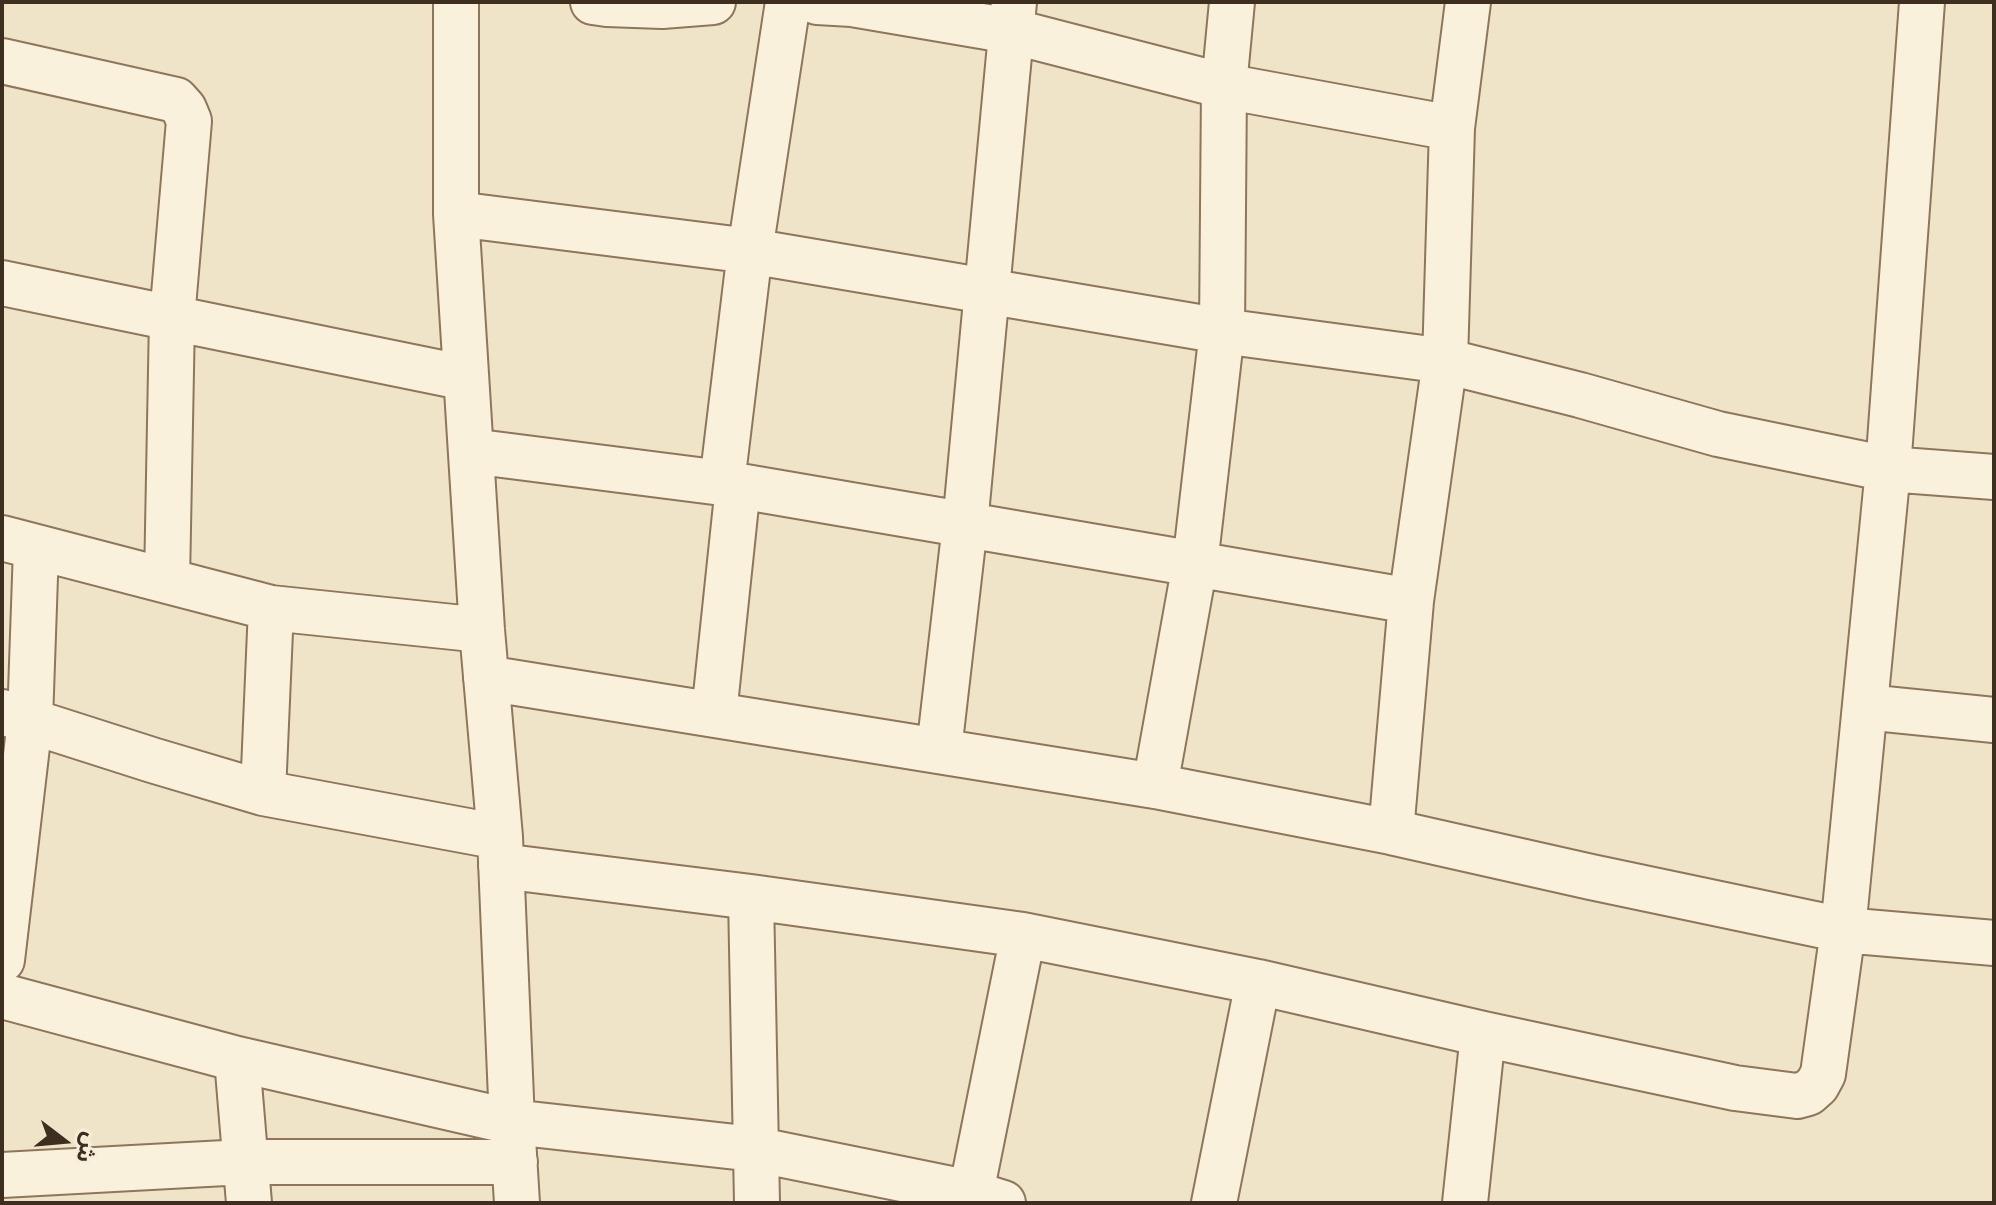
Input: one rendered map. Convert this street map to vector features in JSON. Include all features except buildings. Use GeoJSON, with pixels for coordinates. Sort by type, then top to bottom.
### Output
{"type":"FeatureCollection","features":[{"type":"Feature","properties":{"kind":"street"},"geometry":{"type":"LineString","coordinates":[[456,2],[456,214],[482,630],[500,851],[514,1162]]}},
{"type":"Feature","properties":{"kind":"street"},"geometry":{"type":"LineString","coordinates":[[593,2],[662,6],[713,2]]}},
{"type":"Feature","properties":{"kind":"street"},"geometry":{"type":"LineString","coordinates":[[714,714],[750,251],[788,2]]}},
{"type":"Feature","properties":{"kind":"street"},"geometry":{"type":"LineString","coordinates":[[817,2],[1013,16],[1224,86],[1452,128]]}},
{"type":"Feature","properties":{"kind":"street"},"geometry":{"type":"LineString","coordinates":[[1155,786],[1195,564],[1222,331],[1224,86],[1232,2]]}},
{"type":"Feature","properties":{"kind":"street"},"geometry":{"type":"LineString","coordinates":[[1391,832],[1411,601],[1445,361],[1452,128],[1468,2]]}},
{"type":"Feature","properties":{"kind":"street"},"geometry":{"type":"LineString","coordinates":[[16,717],[263,793],[500,851],[751,897],[1023,935],[1258,982],[1735,1088],[1797,1096],[1808,1093],[1823,1074],[1843,930],[1888,469],[1922,2]]}},
{"type":"Feature","properties":{"kind":"street"},"geometry":{"type":"LineString","coordinates":[[939,750],[965,525],[1013,16]]}},
{"type":"Feature","properties":{"kind":"street"},"geometry":{"type":"LineString","coordinates":[[2,61],[176,100],[189,121],[172,318],[167,581]]}},
{"type":"Feature","properties":{"kind":"street"},"geometry":{"type":"LineString","coordinates":[[456,214],[750,251],[1222,331],[1445,361],[1718,434],[1888,469],[1994,477]]}},
{"type":"Feature","properties":{"kind":"street"},"geometry":{"type":"LineString","coordinates":[[2,283],[466,378]]}},
{"type":"Feature","properties":{"kind":"street"},"geometry":{"type":"LineString","coordinates":[[471,451],[730,485],[1411,601]]}},
{"type":"Feature","properties":{"kind":"street"},"geometry":{"type":"LineString","coordinates":[[2,960],[16,717],[19,543],[271,608],[482,630]]}},
{"type":"Feature","properties":{"kind":"street"},"geometry":{"type":"LineString","coordinates":[[263,793],[271,608]]}},
{"type":"Feature","properties":{"kind":"street"},"geometry":{"type":"LineString","coordinates":[[486,678],[1155,786],[1391,832],[1843,930],[1994,943]]}},
{"type":"Feature","properties":{"kind":"street"},"geometry":{"type":"LineString","coordinates":[[1865,707],[1994,720]]}},
{"type":"Feature","properties":{"kind":"street"},"geometry":{"type":"LineString","coordinates":[[751,897],[757,1203]]}},
{"type":"Feature","properties":{"kind":"street"},"geometry":{"type":"LineString","coordinates":[[2,1175],[246,1182],[514,1162],[754,1149],[994,1200],[1023,935]]}},
{"type":"Feature","properties":{"kind":"street"},"geometry":{"type":"LineString","coordinates":[[1214,1203],[1258,982]]}},
{"type":"Feature","properties":{"kind":"street"},"geometry":{"type":"LineString","coordinates":[[2,996],[237,1059],[514,1162]]}},
{"type":"Feature","properties":{"kind":"street"},"geometry":{"type":"LineString","coordinates":[[1465,1203],[1483,1034]]}},
{"type":"Feature","properties":{"kind":"street"},"geometry":{"type":"LineString","coordinates":[[237,1059],[246,1182]]}}]}
